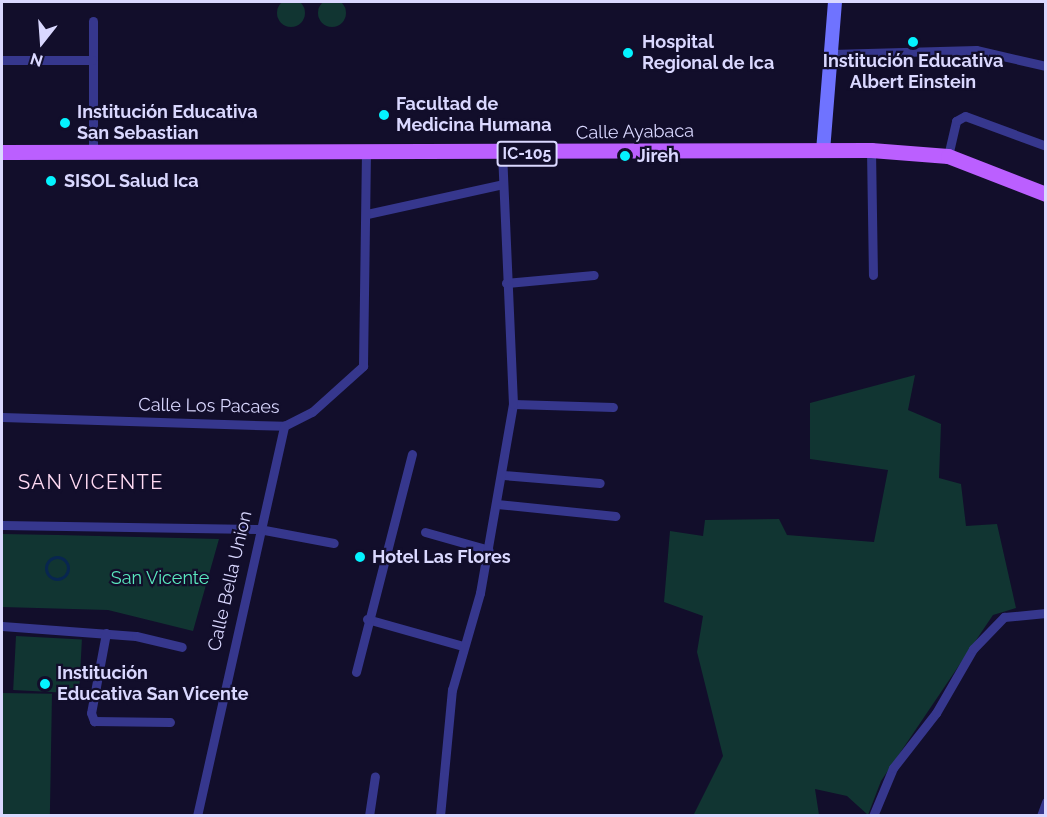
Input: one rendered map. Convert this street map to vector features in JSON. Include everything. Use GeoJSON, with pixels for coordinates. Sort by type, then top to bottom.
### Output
{"type":"FeatureCollection","features":[{"type":"Feature","properties":{"kind":"main road","name":"Calle Ayabaca"},"geometry":{"type":"LineString","coordinates":[[2,152],[502,154],[871,150],[948,156],[1046,194]]}},
{"type":"Feature","properties":{"kind":"street"},"geometry":{"type":"LineString","coordinates":[[823,151],[835,2]]}},
{"type":"Feature","properties":{"kind":"street"},"geometry":{"type":"LineString","coordinates":[[93,21],[93,153]]}},
{"type":"Feature","properties":{"kind":"street"},"geometry":{"type":"LineString","coordinates":[[831,54],[976,50],[1046,66]]}},
{"type":"Feature","properties":{"kind":"street"},"geometry":{"type":"LineString","coordinates":[[2,60],[92,60]]}},
{"type":"Feature","properties":{"kind":"street"},"geometry":{"type":"LineString","coordinates":[[948,156],[956,121],[965,116],[1046,146]]}},
{"type":"Feature","properties":{"kind":"street"},"geometry":{"type":"LineString","coordinates":[[871,150],[873,275]]}},
{"type":"Feature","properties":{"kind":"street","name":"Calle Los Pacaes"},"geometry":{"type":"LineString","coordinates":[[2,417],[284,426],[312,411],[363,366],[367,214],[366,154]]}},
{"type":"Feature","properties":{"kind":"street"},"geometry":{"type":"LineString","coordinates":[[440,816],[452,690],[489,550],[513,404],[502,154]]}},
{"type":"Feature","properties":{"kind":"street"},"geometry":{"type":"LineString","coordinates":[[367,214],[503,184]]}},
{"type":"Feature","properties":{"kind":"street"},"geometry":{"type":"LineString","coordinates":[[506,283],[594,275]]}},
{"type":"Feature","properties":{"kind":"street"},"geometry":{"type":"LineString","coordinates":[[513,404],[613,407]]}},
{"type":"Feature","properties":{"kind":"street","name":"Calle Bella Union"},"geometry":{"type":"LineString","coordinates":[[197,816],[259,529],[284,426]]}},
{"type":"Feature","properties":{"kind":"street"},"geometry":{"type":"LineString","coordinates":[[356,672],[366,619],[412,454]]}},
{"type":"Feature","properties":{"kind":"street"},"geometry":{"type":"LineString","coordinates":[[503,475],[600,483]]}},
{"type":"Feature","properties":{"kind":"street"},"geometry":{"type":"LineString","coordinates":[[497,504],[615,516]]}},
{"type":"Feature","properties":{"kind":"street"},"geometry":{"type":"LineString","coordinates":[[2,525],[259,529],[334,543]]}},
{"type":"Feature","properties":{"kind":"street"},"geometry":{"type":"LineString","coordinates":[[425,532],[489,550]]}},
{"type":"Feature","properties":{"kind":"street"},"geometry":{"type":"LineString","coordinates":[[873,816],[893,768],[936,713],[973,649],[1004,617],[1046,613]]}},
{"type":"Feature","properties":{"kind":"street"},"geometry":{"type":"LineString","coordinates":[[366,619],[463,646]]}},
{"type":"Feature","properties":{"kind":"street"},"geometry":{"type":"LineString","coordinates":[[2,626],[106,633],[182,647]]}},
{"type":"Feature","properties":{"kind":"street"},"geometry":{"type":"LineString","coordinates":[[106,633],[91,713],[94,721],[170,722]]}},
{"type":"Feature","properties":{"kind":"street"},"geometry":{"type":"LineString","coordinates":[[369,816],[375,776]]}},
{"type":"Feature","properties":{"kind":"street"},"geometry":{"type":"LineString","coordinates":[[1041,816],[1046,802]]}},
{"type":"Feature","properties":{"kind":"green space"},"geometry":{"type":"Polygon","coordinates":[[[291,-1],[301,3],[305,13],[301,23],[291,27],[281,23],[277,13],[281,3],[291,-1]]]}},
{"type":"Feature","properties":{"kind":"green space"},"geometry":{"type":"Polygon","coordinates":[[[332,-1],[342,3],[346,13],[342,23],[332,27],[322,23],[318,13],[322,3],[332,-1]]]}},
{"type":"Feature","properties":{"kind":"green space"},"geometry":{"type":"Polygon","coordinates":[[[915,375],[908,410],[941,424],[939,478],[961,484],[966,526],[997,524],[1016,608],[993,615],[881,781],[868,815],[847,796],[815,789],[819,815],[693,816],[723,756],[697,652],[703,616],[664,602],[670,531],[703,536],[705,520],[779,519],[787,535],[874,542],[888,470],[810,459],[810,403],[915,375]]]}},
{"type":"Feature","properties":{"kind":"green space","name":"San Vicente"},"geometry":{"type":"Polygon","coordinates":[[[2,534],[219,539],[193,631],[108,610],[2,607],[2,534]]]}},
{"type":"Feature","properties":{"kind":"green space"},"geometry":{"type":"Polygon","coordinates":[[[16,636],[82,639],[79,693],[13,690],[16,636]]]}},
{"type":"Feature","properties":{"kind":"green space"},"geometry":{"type":"Polygon","coordinates":[[[2,693],[52,694],[50,816],[2,815],[2,693]]]}},
{"type":"Feature","properties":{"kind":"waterway"},"geometry":{"type":"LineString","coordinates":[[57,557],[65,560],[68,568],[65,576],[57,579],[49,576],[46,568],[49,560],[57,557]]}},
{"type":"Feature","properties":{"kind":"place","name":"Institución Educativa Albert Einstein"},"geometry":{"type":"Point","coordinates":[913,42]}},
{"type":"Feature","properties":{"kind":"place","name":"Hospital Regional de Ica"},"geometry":{"type":"Point","coordinates":[628,53]}},
{"type":"Feature","properties":{"kind":"place","name":"Facultad de Medicina Humana"},"geometry":{"type":"Point","coordinates":[384,115]}},
{"type":"Feature","properties":{"kind":"place","name":"Institución Educativa San Sebastian"},"geometry":{"type":"Point","coordinates":[65,123]}},
{"type":"Feature","properties":{"kind":"place","name":"Jireh"},"geometry":{"type":"Point","coordinates":[625,156]}},
{"type":"Feature","properties":{"kind":"place","name":"SISOL Salud Ica"},"geometry":{"type":"Point","coordinates":[51,181]}},
{"type":"Feature","properties":{"kind":"place","name":"Hotel Las Flores"},"geometry":{"type":"Point","coordinates":[360,557]}},
{"type":"Feature","properties":{"kind":"place","name":"Institución Educativa San Vicente"},"geometry":{"type":"Point","coordinates":[45,684]}},
{"type":"Feature","properties":{"kind":"district","name":"SAN VICENTE"},"geometry":{"type":"Point","coordinates":[91,482]}}]}
